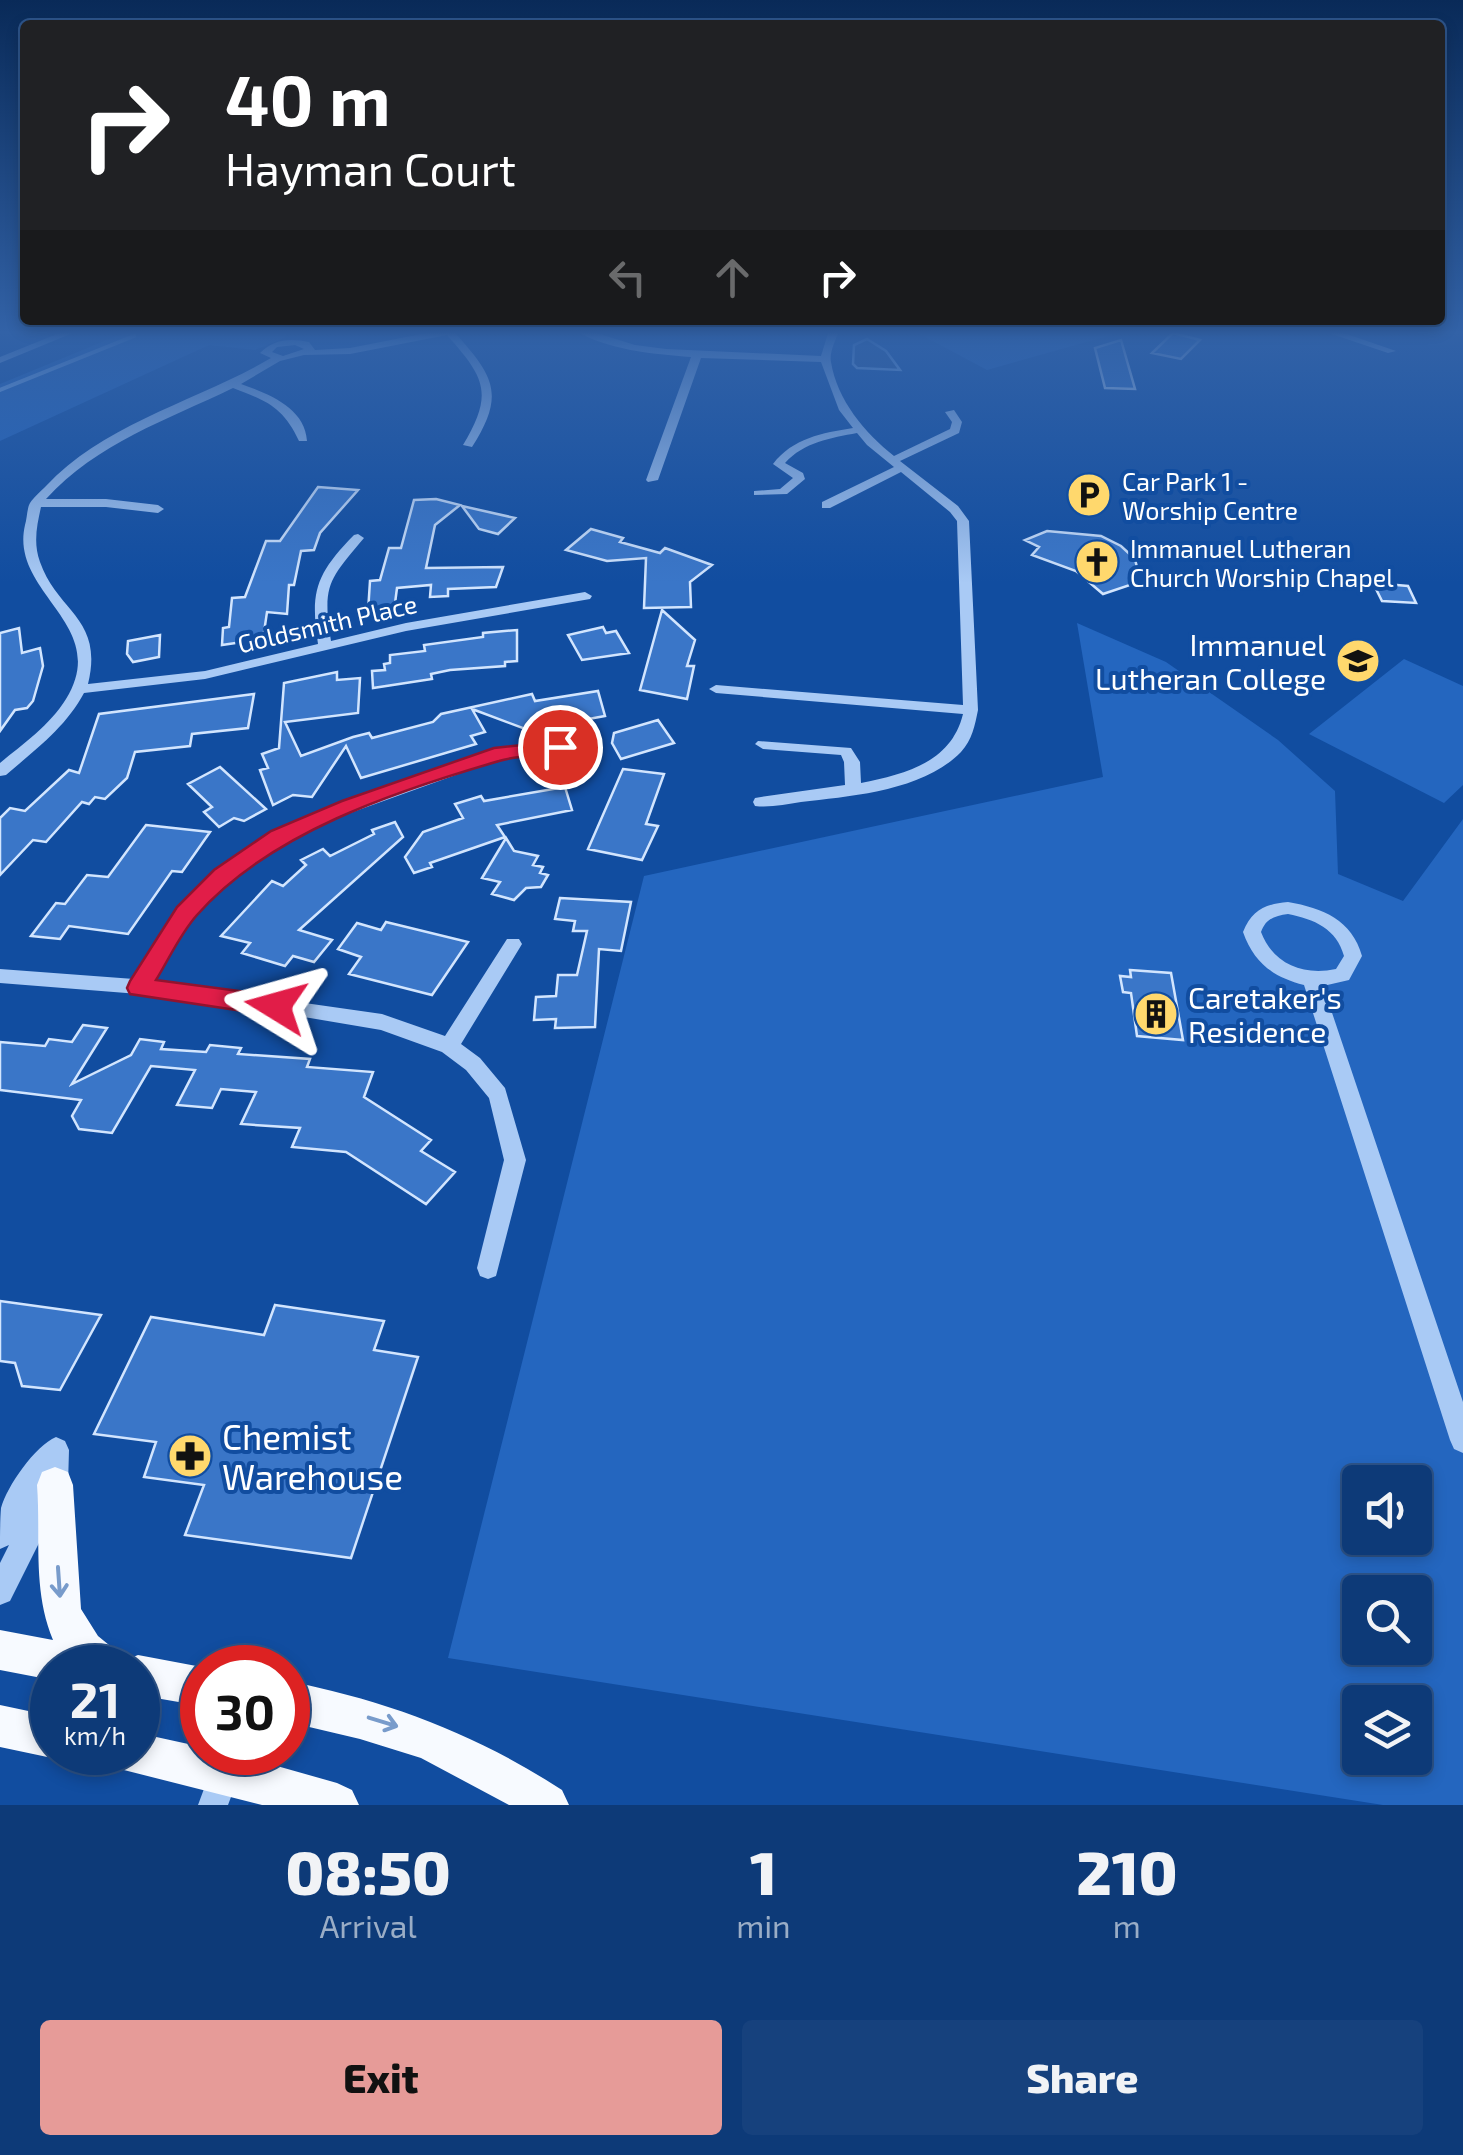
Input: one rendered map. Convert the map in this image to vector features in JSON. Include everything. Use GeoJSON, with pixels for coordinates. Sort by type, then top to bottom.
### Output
{"type":"FeatureCollection","features":[{"type":"Feature","properties":{"kind":"main road"},"geometry":{"type":"LineString","coordinates":[[55,1484],[64,1628],[76,1645]]}},
{"type":"Feature","properties":{"kind":"main road"},"geometry":{"type":"LineString","coordinates":[[0,1650],[30,1655]]}},
{"type":"Feature","properties":{"kind":"main road"},"geometry":{"type":"LineString","coordinates":[[310,1706],[371,1718],[432,1738],[502,1774],[546,1805]]}},
{"type":"Feature","properties":{"kind":"main road"},"geometry":{"type":"LineString","coordinates":[[0,1726],[30,1732]]}},
{"type":"Feature","properties":{"kind":"main road"},"geometry":{"type":"LineString","coordinates":[[160,1765],[219,1789],[337,1805]]}},
{"type":"Feature","properties":{"kind":"street"},"geometry":{"type":"LineString","coordinates":[[0,771],[45,732],[79,689],[85,667],[84,646],[72,625],[22,574],[16,560],[19,535],[36,503],[79,464],[175,414]]}},
{"type":"Feature","properties":{"kind":"street"},"geometry":{"type":"LineString","coordinates":[[293,414],[303,439]]}},
{"type":"Feature","properties":{"kind":"street"},"geometry":{"type":"LineString","coordinates":[[468,445],[487,414]]}},
{"type":"Feature","properties":{"kind":"street"},"geometry":{"type":"LineString","coordinates":[[652,480],[676,414]]}},
{"type":"Feature","properties":{"kind":"street"},"geometry":{"type":"LineString","coordinates":[[762,802],[853,788],[938,763],[966,734],[970,710],[963,521],[954,509],[857,430],[847,414]]}},
{"type":"Feature","properties":{"kind":"street"},"geometry":{"type":"LineString","coordinates":[[826,505],[955,431],[957,422],[952,414]]}},
{"type":"Feature","properties":{"kind":"street"},"geometry":{"type":"LineString","coordinates":[[758,494],[783,492],[800,479],[779,464],[786,453],[820,438],[857,430]]}},
{"type":"Feature","properties":{"kind":"street"},"geometry":{"type":"LineString","coordinates":[[36,503],[106,503],[158,509]]}},
{"type":"Feature","properties":{"kind":"street"},"geometry":{"type":"LineString","coordinates":[[325,646],[317,595],[333,562],[358,538]]}},
{"type":"Feature","properties":{"kind":"street","name":"Goldsmith Place"},"geometry":{"type":"LineString","coordinates":[[79,689],[205,675],[492,609],[585,596]]}},
{"type":"Feature","properties":{"kind":"street"},"geometry":{"type":"LineString","coordinates":[[716,690],[970,710]]}},
{"type":"Feature","properties":{"kind":"street"},"geometry":{"type":"LineString","coordinates":[[763,744],[846,752],[852,762],[853,788]]}},
{"type":"Feature","properties":{"kind":"street"},"geometry":{"type":"LineString","coordinates":[[139,988],[186,912],[222,876],[272,840],[297,826],[501,753],[560,747]]}},
{"type":"Feature","properties":{"kind":"street"},"geometry":{"type":"LineString","coordinates":[[1274,909],[1302,910],[1332,922],[1344,933],[1351,944],[1350,967],[1342,975],[1312,980],[1277,968],[1263,956],[1252,932],[1263,913],[1274,909]]}},
{"type":"Feature","properties":{"kind":"street"},"geometry":{"type":"LineString","coordinates":[[449,1046],[513,944]]}},
{"type":"Feature","properties":{"kind":"street"},"geometry":{"type":"LineString","coordinates":[[0,976],[139,988],[382,1022],[449,1046],[472,1064],[498,1094],[515,1160],[488,1268]]}},
{"type":"Feature","properties":{"kind":"street"},"geometry":{"type":"LineString","coordinates":[[1312,980],[1463,1440]]}},
{"type":"Feature","properties":{"kind":"street"},"geometry":{"type":"LineString","coordinates":[[0,1536],[28,1480],[56,1450],[55,1484],[0,1591]]}},
{"type":"Feature","properties":{"kind":"shaded area"},"geometry":{"type":"Polygon","coordinates":[[[0,414],[58,414],[0,441],[0,414]]]}},
{"type":"Feature","properties":{"kind":"shaded area"},"geometry":{"type":"Polygon","coordinates":[[[1077,623],[1166,662],[1278,740],[1335,791],[1338,874],[1403,901],[1463,819],[1463,1805],[1383,1805],[448,1658],[644,876],[1103,777],[1077,623]]]}},
{"type":"Feature","properties":{"kind":"shaded area"},"geometry":{"type":"Polygon","coordinates":[[[1404,659],[1463,686],[1463,785],[1444,803],[1309,734],[1404,659]]]}},
{"type":"Feature","properties":{"kind":"building"},"geometry":{"type":"Polygon","coordinates":[[[318,487],[358,490],[320,533],[314,550],[301,551],[294,585],[289,585],[287,614],[267,612],[263,639],[222,645],[223,628],[229,627],[232,598],[245,597],[266,541],[280,541],[318,487]]]}},
{"type":"Feature","properties":{"kind":"building"},"geometry":{"type":"Polygon","coordinates":[[[436,499],[460,505],[435,525],[426,568],[503,567],[496,587],[448,589],[448,596],[430,597],[431,585],[397,588],[394,611],[368,612],[370,581],[380,580],[389,548],[401,548],[414,500],[436,499]]]}},
{"type":"Feature","properties":{"kind":"building"},"geometry":{"type":"Polygon","coordinates":[[[462,506],[515,518],[498,534],[479,529],[462,506]]]}},
{"type":"Feature","properties":{"kind":"building"},"geometry":{"type":"Polygon","coordinates":[[[591,529],[623,538],[620,542],[660,553],[665,548],[712,565],[690,582],[691,607],[644,608],[646,558],[607,561],[566,550],[591,529]]]}},
{"type":"Feature","properties":{"kind":"building","name":"Immanuel Lutheran Church Worship Chapel"},"geometry":{"type":"Polygon","coordinates":[[[1047,531],[1101,536],[1135,559],[1138,572],[1130,585],[1103,594],[1076,571],[1032,555],[1039,547],[1025,540],[1047,531]]]}},
{"type":"Feature","properties":{"kind":"building"},"geometry":{"type":"Polygon","coordinates":[[[1373,583],[1408,586],[1416,603],[1382,601],[1373,583]]]}},
{"type":"Feature","properties":{"kind":"building"},"geometry":{"type":"Polygon","coordinates":[[[662,610],[695,640],[687,666],[694,666],[687,699],[640,690],[662,610]]]}},
{"type":"Feature","properties":{"kind":"building"},"geometry":{"type":"Polygon","coordinates":[[[603,627],[606,633],[616,631],[629,653],[582,660],[568,635],[603,627]]]}},
{"type":"Feature","properties":{"kind":"building"},"geometry":{"type":"Polygon","coordinates":[[[19,628],[22,653],[40,648],[43,666],[33,701],[27,708],[15,710],[0,731],[0,633],[19,628]]]}},
{"type":"Feature","properties":{"kind":"building"},"geometry":{"type":"Polygon","coordinates":[[[517,630],[517,661],[505,662],[505,666],[450,670],[431,674],[432,679],[373,688],[372,671],[385,670],[390,655],[425,651],[424,645],[483,637],[483,633],[517,630]]]}},
{"type":"Feature","properties":{"kind":"building"},"geometry":{"type":"Polygon","coordinates":[[[160,635],[159,657],[133,662],[127,654],[128,641],[160,635]]]}},
{"type":"Feature","properties":{"kind":"building"},"geometry":{"type":"Polygon","coordinates":[[[337,672],[337,680],[360,678],[358,713],[285,722],[301,756],[353,737],[369,733],[372,738],[433,722],[441,714],[532,694],[535,701],[598,691],[605,716],[528,730],[472,709],[485,732],[471,736],[476,744],[361,778],[346,746],[312,797],[293,795],[273,805],[260,770],[268,768],[262,754],[279,748],[284,683],[337,672]]]}},
{"type":"Feature","properties":{"kind":"building"},"geometry":{"type":"Polygon","coordinates":[[[254,694],[248,728],[192,734],[190,746],[135,752],[127,778],[105,799],[95,797],[89,804],[82,802],[46,842],[33,840],[0,875],[0,818],[10,808],[25,811],[69,770],[79,773],[99,714],[254,694]]]}},
{"type":"Feature","properties":{"kind":"building"},"geometry":{"type":"Polygon","coordinates":[[[658,720],[674,743],[621,759],[612,743],[614,733],[658,720]]]}},
{"type":"Feature","properties":{"kind":"building"},"geometry":{"type":"Polygon","coordinates":[[[220,767],[266,809],[244,821],[234,818],[219,827],[204,812],[212,807],[188,784],[220,767]]]}},
{"type":"Feature","properties":{"kind":"building"},"geometry":{"type":"Polygon","coordinates":[[[623,769],[664,774],[646,824],[658,826],[642,860],[588,849],[623,769]]]}},
{"type":"Feature","properties":{"kind":"building"},"geometry":{"type":"Polygon","coordinates":[[[565,787],[572,810],[497,825],[505,837],[430,863],[432,867],[414,873],[405,857],[423,832],[463,818],[455,804],[481,796],[484,801],[565,787]]]}},
{"type":"Feature","properties":{"kind":"building"},"geometry":{"type":"Polygon","coordinates":[[[395,822],[403,837],[299,930],[332,940],[314,962],[293,956],[285,966],[242,953],[250,943],[221,936],[272,881],[283,886],[306,865],[301,860],[323,849],[330,856],[374,834],[372,830],[395,822]]]}},
{"type":"Feature","properties":{"kind":"building"},"geometry":{"type":"Polygon","coordinates":[[[146,825],[210,832],[182,872],[172,871],[128,934],[69,926],[60,939],[31,936],[56,903],[65,904],[87,875],[108,877],[146,825]]]}},
{"type":"Feature","properties":{"kind":"building"},"geometry":{"type":"Polygon","coordinates":[[[506,838],[514,851],[538,856],[533,865],[543,867],[540,873],[548,875],[541,887],[526,888],[514,900],[492,894],[500,882],[482,878],[506,838]]]}},
{"type":"Feature","properties":{"kind":"building"},"geometry":{"type":"Polygon","coordinates":[[[560,898],[631,902],[621,951],[599,949],[595,1027],[555,1028],[556,1019],[534,1020],[536,997],[556,996],[558,975],[577,975],[587,931],[573,931],[575,921],[555,919],[560,898]]]}},
{"type":"Feature","properties":{"kind":"building"},"geometry":{"type":"Polygon","coordinates":[[[386,922],[468,942],[432,995],[349,974],[361,957],[338,949],[357,923],[381,930],[386,922]]]}},
{"type":"Feature","properties":{"kind":"building","name":"Caretaker's Residence"},"geometry":{"type":"Polygon","coordinates":[[[1130,970],[1171,973],[1183,1040],[1137,1036],[1131,993],[1123,992],[1120,976],[1131,977],[1130,970]]]}},
{"type":"Feature","properties":{"kind":"building"},"geometry":{"type":"Polygon","coordinates":[[[83,1025],[107,1028],[72,1084],[131,1055],[140,1039],[164,1042],[161,1049],[206,1052],[210,1045],[241,1048],[238,1054],[310,1059],[307,1067],[373,1072],[364,1097],[431,1140],[421,1151],[455,1172],[426,1204],[346,1152],[292,1147],[300,1128],[241,1124],[256,1092],[221,1089],[212,1108],[177,1105],[195,1070],[151,1066],[112,1133],[79,1129],[72,1116],[81,1100],[0,1090],[0,1042],[45,1046],[49,1039],[72,1042],[83,1025]]]}},
{"type":"Feature","properties":{"kind":"building"},"geometry":{"type":"Polygon","coordinates":[[[0,1301],[101,1315],[60,1390],[22,1386],[15,1363],[0,1361],[0,1301]]]}},
{"type":"Feature","properties":{"kind":"building"},"geometry":{"type":"Polygon","coordinates":[[[275,1305],[384,1321],[374,1350],[418,1357],[351,1558],[185,1535],[204,1485],[144,1477],[156,1442],[94,1434],[151,1317],[264,1335],[275,1305]]]}},
{"type":"Feature","properties":{"kind":"place","name":"Car Park 1 - Worship Centre"},"geometry":{"type":"Point","coordinates":[1089,495]}},
{"type":"Feature","properties":{"kind":"place","name":"Immanuel Lutheran Church Worship Chapel"},"geometry":{"type":"Point","coordinates":[1097,562]}},
{"type":"Feature","properties":{"kind":"place","name":"Immanuel Lutheran College"},"geometry":{"type":"Point","coordinates":[1358,661]}},
{"type":"Feature","properties":{"kind":"place","name":"Caretaker's Residence"},"geometry":{"type":"Point","coordinates":[1156,1014]}},
{"type":"Feature","properties":{"kind":"place","name":"Chemist Warehouse"},"geometry":{"type":"Point","coordinates":[190,1456]}},
{"type":"Feature","properties":{"kind":"route"},"geometry":{"type":"LineString","coordinates":[[276,1006],[139,988],[186,912],[222,876],[278,836],[350,806],[501,753],[560,747]]}}]}
